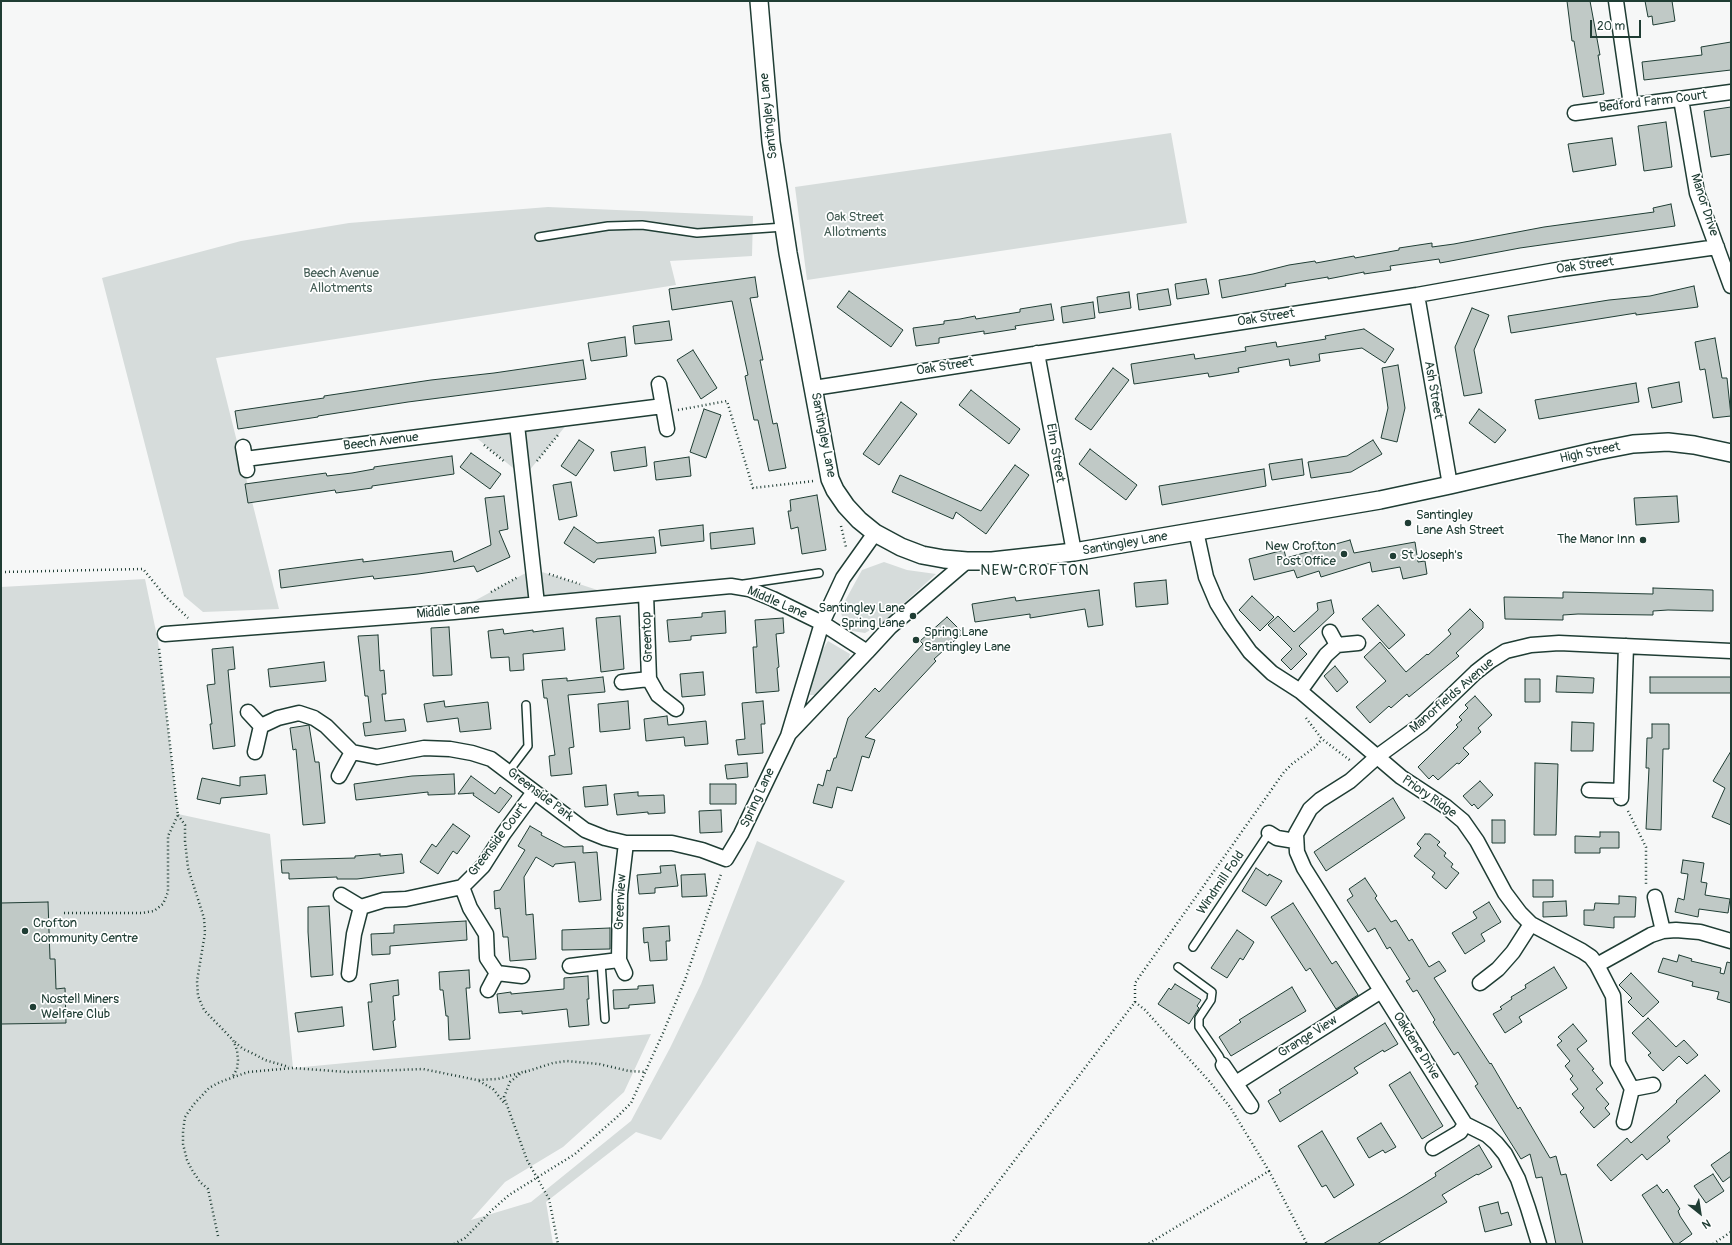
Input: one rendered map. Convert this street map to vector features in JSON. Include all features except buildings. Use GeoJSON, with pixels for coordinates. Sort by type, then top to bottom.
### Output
{"type":"FeatureCollection","features":[{"type":"Feature","properties":{"kind":"street","name":"Santingley Lane"},"geometry":{"type":"LineString","coordinates":[[759,1],[771,142],[784,227],[830,479],[846,506],[876,533],[901,547],[922,555],[967,561],[992,561],[1074,552],[1380,500],[1450,485]]}},
{"type":"Feature","properties":{"kind":"street"},"geometry":{"type":"LineString","coordinates":[[1616,1],[1630,105]]}},
{"type":"Feature","properties":{"kind":"street","name":"Bedford Farm Court"},"geometry":{"type":"LineString","coordinates":[[1575,113],[1731,92]]}},
{"type":"Feature","properties":{"kind":"street","name":"Manor Drive"},"geometry":{"type":"LineString","coordinates":[[1681,99],[1697,193],[1731,286]]}},
{"type":"Feature","properties":{"kind":"street","name":"Oak Street"},"geometry":{"type":"LineString","coordinates":[[814,388],[1416,295],[1562,269],[1717,247]]}},
{"type":"Feature","properties":{"kind":"street","name":"Ash Street"},"geometry":{"type":"LineString","coordinates":[[1416,295],[1450,485]]}},
{"type":"Feature","properties":{"kind":"street","name":"Elm Street"},"geometry":{"type":"LineString","coordinates":[[1037,353],[1074,552]]}},
{"type":"Feature","properties":{"kind":"street"},"geometry":{"type":"LineString","coordinates":[[659,384],[667,429]]}},
{"type":"Feature","properties":{"kind":"street","name":"Beech Avenue"},"geometry":{"type":"LineString","coordinates":[[245,459],[517,425],[664,409]]}},
{"type":"Feature","properties":{"kind":"street"},"geometry":{"type":"LineString","coordinates":[[517,425],[537,604]]}},
{"type":"Feature","properties":{"kind":"street","name":"High Street"},"geometry":{"type":"LineString","coordinates":[[1450,485],[1633,444],[1668,442],[1694,445],[1731,453]]}},
{"type":"Feature","properties":{"kind":"street","name":"Priory Ridge"},"geometry":{"type":"LineString","coordinates":[[1196,531],[1206,577],[1230,624],[1250,652],[1272,673],[1300,691],[1411,785],[1445,806],[1463,821],[1477,841],[1505,893],[1520,913],[1531,924],[1582,950],[1597,965],[1613,996],[1618,1063],[1632,1089]]}},
{"type":"Feature","properties":{"kind":"street","name":"Spring Lane"},"geometry":{"type":"LineString","coordinates":[[726,859],[741,834],[788,736],[822,623],[843,578],[876,533]]}},
{"type":"Feature","properties":{"kind":"street","name":"Spring Lane"},"geometry":{"type":"LineString","coordinates":[[788,736],[890,627],[967,561]]}},
{"type":"Feature","properties":{"kind":"street","name":"Middle Lane"},"geometry":{"type":"LineString","coordinates":[[165,634],[537,604],[731,586],[749,589],[774,599],[822,623]]}},
{"type":"Feature","properties":{"kind":"street","name":"Greentop"},"geometry":{"type":"LineString","coordinates":[[646,594],[649,679],[658,695],[676,708]]}},
{"type":"Feature","properties":{"kind":"street"},"geometry":{"type":"LineString","coordinates":[[822,623],[867,652]]}},
{"type":"Feature","properties":{"kind":"street"},"geometry":{"type":"LineString","coordinates":[[1330,632],[1337,645]]}},
{"type":"Feature","properties":{"kind":"street"},"geometry":{"type":"LineString","coordinates":[[1300,691],[1312,677],[1326,655],[1337,645],[1358,643]]}},
{"type":"Feature","properties":{"kind":"street","name":"Manorfields Avenue"},"geometry":{"type":"LineString","coordinates":[[1378,756],[1422,724],[1476,672],[1506,651],[1531,645],[1559,643],[1731,651]]}},
{"type":"Feature","properties":{"kind":"street"},"geometry":{"type":"LineString","coordinates":[[1589,790],[1621,794],[1626,646]]}},
{"type":"Feature","properties":{"kind":"street","name":"Greentop"},"geometry":{"type":"LineString","coordinates":[[622,682],[649,679]]}},
{"type":"Feature","properties":{"kind":"street"},"geometry":{"type":"LineString","coordinates":[[248,712],[261,726]]}},
{"type":"Feature","properties":{"kind":"street"},"geometry":{"type":"LineString","coordinates":[[261,726],[278,718],[299,713],[314,718],[326,726],[352,752],[339,776]]}},
{"type":"Feature","properties":{"kind":"street"},"geometry":{"type":"LineString","coordinates":[[255,752],[261,726]]}},
{"type":"Feature","properties":{"kind":"street","name":"Greenside Park"},"geometry":{"type":"LineString","coordinates":[[352,752],[377,757],[424,748],[450,749],[472,753],[491,759],[509,771],[534,792],[585,830],[626,844],[672,843],[702,850],[726,859]]}},
{"type":"Feature","properties":{"kind":"street"},"geometry":{"type":"LineString","coordinates":[[1269,833],[1277,838],[1296,841],[1296,834],[1310,809],[1320,800],[1350,781],[1378,756]]}},
{"type":"Feature","properties":{"kind":"street","name":"Greenside Court"},"geometry":{"type":"LineString","coordinates":[[361,907],[384,900],[406,899],[462,888],[483,866],[504,833],[534,792]]}},
{"type":"Feature","properties":{"kind":"street","name":"Oakdene Drive"},"geometry":{"type":"LineString","coordinates":[[1296,841],[1297,852],[1304,868],[1465,1124]]}},
{"type":"Feature","properties":{"kind":"street","name":"Greenview"},"geometry":{"type":"LineString","coordinates":[[625,974],[619,960],[620,894],[626,844]]}},
{"type":"Feature","properties":{"kind":"street","name":"Greenside Court"},"geometry":{"type":"LineString","coordinates":[[462,888],[470,908],[486,934],[487,958],[497,973]]}},
{"type":"Feature","properties":{"kind":"street"},"geometry":{"type":"LineString","coordinates":[[340,895],[361,907],[354,934],[349,974]]}},
{"type":"Feature","properties":{"kind":"street"},"geometry":{"type":"LineString","coordinates":[[1655,897],[1663,931]]}},
{"type":"Feature","properties":{"kind":"street"},"geometry":{"type":"LineString","coordinates":[[1480,984],[1498,969],[1513,952],[1531,924]]}},
{"type":"Feature","properties":{"kind":"street"},"geometry":{"type":"LineString","coordinates":[[1597,965],[1650,935],[1663,931],[1676,930],[1700,932],[1731,941]]}},
{"type":"Feature","properties":{"kind":"street"},"geometry":{"type":"LineString","coordinates":[[570,966],[619,960]]}},
{"type":"Feature","properties":{"kind":"street"},"geometry":{"type":"LineString","coordinates":[[488,990],[497,973],[522,976]]}},
{"type":"Feature","properties":{"kind":"street","name":"Grange View"},"geometry":{"type":"LineString","coordinates":[[1236,1083],[1381,991]]}},
{"type":"Feature","properties":{"kind":"street"},"geometry":{"type":"LineString","coordinates":[[1223,1065],[1251,1106]]}},
{"type":"Feature","properties":{"kind":"street"},"geometry":{"type":"LineString","coordinates":[[1624,1122],[1632,1089],[1653,1085]]}},
{"type":"Feature","properties":{"kind":"street"},"geometry":{"type":"LineString","coordinates":[[1433,1148],[1460,1132],[1465,1124],[1487,1135],[1496,1143],[1505,1154],[1518,1179],[1539,1244]]}},
{"type":"Feature","properties":{"kind":"lane"},"geometry":{"type":"LineString","coordinates":[[539,237],[608,226],[642,224],[697,232],[784,227]]}},
{"type":"Feature","properties":{"kind":"lane","name":"Middle Lane"},"geometry":{"type":"LineString","coordinates":[[731,586],[819,572]]}},
{"type":"Feature","properties":{"kind":"lane"},"geometry":{"type":"LineString","coordinates":[[509,771],[528,746],[526,705]]}},
{"type":"Feature","properties":{"kind":"lane","name":"Windmill Fold"},"geometry":{"type":"LineString","coordinates":[[1193,947],[1269,833]]}},
{"type":"Feature","properties":{"kind":"lane"},"geometry":{"type":"LineString","coordinates":[[601,962],[605,1019]]}},
{"type":"Feature","properties":{"kind":"lane"},"geometry":{"type":"LineString","coordinates":[[1178,967],[1212,992],[1211,1000],[1200,1018],[1199,1026],[1219,1056],[1223,1065]]}},
{"type":"Feature","properties":{"kind":"path"},"geometry":{"type":"LineString","coordinates":[[664,409],[728,401],[753,488],[830,479]]}},
{"type":"Feature","properties":{"kind":"path"},"geometry":{"type":"LineString","coordinates":[[1,572],[143,569],[165,596],[183,612]]}},
{"type":"Feature","properties":{"kind":"path"},"geometry":{"type":"LineString","coordinates":[[165,634],[158,641],[178,815],[185,825],[188,868],[204,918],[205,933],[197,981],[198,996],[204,1010],[243,1049],[260,1057],[293,1068]]}},
{"type":"Feature","properties":{"kind":"path"},"geometry":{"type":"LineString","coordinates":[[951,1244],[1135,1002],[1135,983],[1284,772],[1292,764],[1316,747],[1322,739]]}},
{"type":"Feature","properties":{"kind":"path"},"geometry":{"type":"LineString","coordinates":[[1621,794],[1646,847],[1646,886],[1655,897]]}},
{"type":"Feature","properties":{"kind":"path"},"geometry":{"type":"LineString","coordinates":[[64,913],[142,913],[154,911],[163,904],[168,892],[168,836],[178,815]]}},
{"type":"Feature","properties":{"kind":"path"},"geometry":{"type":"LineString","coordinates":[[454,1244],[465,1238],[509,1195],[575,1154],[617,1117],[631,1102],[646,1072],[685,980],[726,859]]}},
{"type":"Feature","properties":{"kind":"path"},"geometry":{"type":"LineString","coordinates":[[1135,1002],[1145,1010],[1209,1081],[1230,1107],[1269,1171],[1307,1244]]}},
{"type":"Feature","properties":{"kind":"path"},"geometry":{"type":"LineString","coordinates":[[232,1076],[237,1069],[238,1060],[237,1050],[233,1040]]}},
{"type":"Feature","properties":{"kind":"path"},"geometry":{"type":"LineString","coordinates":[[218,1236],[208,1188],[196,1176],[187,1160],[183,1144],[183,1131],[185,1117],[194,1104],[210,1088],[232,1076],[260,1070],[293,1068],[347,1072],[423,1069],[477,1080],[498,1079],[553,1063],[567,1061],[599,1064],[629,1071],[646,1072]]}},
{"type":"Feature","properties":{"kind":"path"},"geometry":{"type":"LineString","coordinates":[[526,1071],[515,1077],[510,1082],[504,1097],[527,1160],[536,1179],[549,1199],[558,1244]]}},
{"type":"Feature","properties":{"kind":"path"},"geometry":{"type":"LineString","coordinates":[[477,1080],[493,1089],[507,1107]]}},
{"type":"Feature","properties":{"kind":"path"},"geometry":{"type":"LineString","coordinates":[[1148,1244],[1269,1171]]}},
{"type":"Feature","properties":{"kind":"path"},"geometry":{"type":"LineString","coordinates":[[1713,1244],[1731,1232]]}},
{"type":"Feature","properties":{"kind":"green space","name":"Oak Street Allotments"},"geometry":{"type":"Polygon","coordinates":[[[1171,133],[1187,223],[807,280],[795,187],[1171,133]]]}},
{"type":"Feature","properties":{"kind":"green space","name":"Beech Avenue Allotments"},"geometry":{"type":"Polygon","coordinates":[[[548,207],[753,216],[752,256],[670,261],[676,285],[216,358],[279,609],[203,612],[184,596],[102,278],[241,241],[349,223],[548,207]]]}},
{"type":"Feature","properties":{"kind":"green space"},"geometry":{"type":"Polygon","coordinates":[[[572,418],[524,477],[468,431],[572,418]]]}},
{"type":"Feature","properties":{"kind":"green space"},"geometry":{"type":"Polygon","coordinates":[[[884,562],[907,570],[936,574],[881,624],[865,633],[852,631],[844,622],[840,610],[862,570],[884,562]]]}},
{"type":"Feature","properties":{"kind":"green space"},"geometry":{"type":"Polygon","coordinates":[[[533,569],[619,597],[454,612],[533,569]]]}},
{"type":"Feature","properties":{"kind":"green space"},"geometry":{"type":"Polygon","coordinates":[[[145,579],[158,641],[178,814],[270,834],[293,1068],[651,1034],[624,1092],[563,1147],[505,1182],[471,1220],[531,1202],[631,1121],[670,1048],[701,984],[757,841],[845,881],[661,1140],[636,1132],[546,1202],[553,1244],[1,1244],[1,587],[145,579]]]}},
{"type":"Feature","properties":{"kind":"green space"},"geometry":{"type":"Polygon","coordinates":[[[828,641],[850,654],[848,661],[828,682],[819,695],[810,695],[812,678],[819,656],[828,641]]]}},
{"type":"Feature","properties":{"kind":"place","name":"Santingley Lane Ash Street"},"geometry":{"type":"Point","coordinates":[1408,523]}},
{"type":"Feature","properties":{"kind":"place","name":"The Manor Inn"},"geometry":{"type":"Point","coordinates":[1643,540]}},
{"type":"Feature","properties":{"kind":"place","name":"New Crofton Post Office"},"geometry":{"type":"Point","coordinates":[1344,554]}},
{"type":"Feature","properties":{"kind":"place","name":"St Joseph's"},"geometry":{"type":"Point","coordinates":[1393,556]}},
{"type":"Feature","properties":{"kind":"place","name":"Santingley Lane Spring Lane"},"geometry":{"type":"Point","coordinates":[913,616]}},
{"type":"Feature","properties":{"kind":"place","name":"Spring Lane Santingley Lane"},"geometry":{"type":"Point","coordinates":[916,640]}},
{"type":"Feature","properties":{"kind":"place","name":"Crofton Community Centre"},"geometry":{"type":"Point","coordinates":[25,931]}},
{"type":"Feature","properties":{"kind":"place","name":"Nostell Miners Welfare Club"},"geometry":{"type":"Point","coordinates":[33,1007]}},
{"type":"Feature","properties":{"kind":"district","name":"NEW CROFTON"},"geometry":{"type":"Point","coordinates":[1035,571]}}]}
